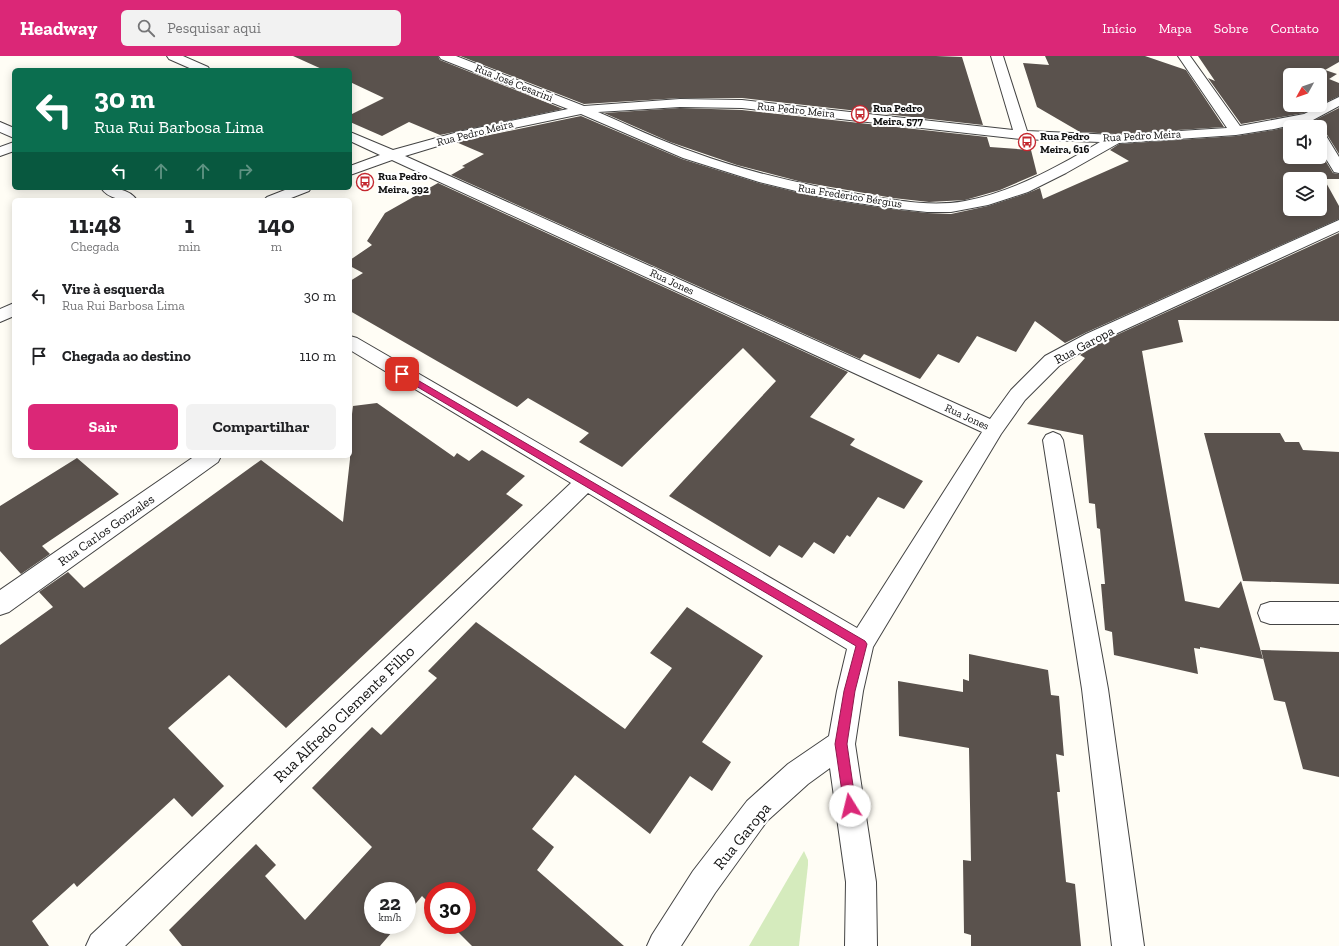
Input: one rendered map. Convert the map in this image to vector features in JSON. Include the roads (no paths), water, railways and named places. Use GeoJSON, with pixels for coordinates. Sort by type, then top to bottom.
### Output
{"type":"FeatureCollection","features":[{"type":"Feature","properties":{"kind":"street"},"geometry":{"type":"LineString","coordinates":[[173,56],[200,68]]}},
{"type":"Feature","properties":{"kind":"street","name":"Rua José Cesarini"},"geometry":{"type":"LineString","coordinates":[[446,56],[582,110]]}},
{"type":"Feature","properties":{"kind":"street"},"geometry":{"type":"LineString","coordinates":[[997,56],[1021,135]]}},
{"type":"Feature","properties":{"kind":"street"},"geometry":{"type":"LineString","coordinates":[[1184,56],[1236,131]]}},
{"type":"Feature","properties":{"kind":"street","name":"Rua Pedro Meira"},"geometry":{"type":"LineString","coordinates":[[1314,120],[1339,101]]}},
{"type":"Feature","properties":{"kind":"street","name":"Rua Pedro Meira"},"geometry":{"type":"LineString","coordinates":[[352,170],[392,155],[458,136],[524,121],[582,110],[680,103],[742,104],[1021,135],[1116,139],[1236,131],[1283,124]]}},
{"type":"Feature","properties":{"kind":"street","name":"Rua Frederico Bérgius"},"geometry":{"type":"LineString","coordinates":[[582,110],[626,130],[702,160],[766,181],[823,194],[936,208],[962,207],[993,200],[1068,167],[1116,139]]}},
{"type":"Feature","properties":{"kind":"street"},"geometry":{"type":"LineString","coordinates":[[0,126],[12,133]]}},
{"type":"Feature","properties":{"kind":"street","name":"Rua Jones"},"geometry":{"type":"LineString","coordinates":[[352,137],[994,429]]}},
{"type":"Feature","properties":{"kind":"street"},"geometry":{"type":"LineString","coordinates":[[0,152],[12,147]]}},
{"type":"Feature","properties":{"kind":"street"},"geometry":{"type":"LineString","coordinates":[[1327,149],[1339,169]]}},
{"type":"Feature","properties":{"kind":"street"},"geometry":{"type":"LineString","coordinates":[[112,190],[126,198]]}},
{"type":"Feature","properties":{"kind":"street"},"geometry":{"type":"LineString","coordinates":[[277,198],[299,190]]}},
{"type":"Feature","properties":{"kind":"street","name":"Rua Garopa"},"geometry":{"type":"LineString","coordinates":[[861,946],[861,882],[841,744],[850,691],[861,644],[994,429],[1018,395],[1052,361],[1092,338],[1339,225]]}},
{"type":"Feature","properties":{"kind":"street"},"geometry":{"type":"LineString","coordinates":[[0,316],[12,310]]}},
{"type":"Feature","properties":{"kind":"street"},"geometry":{"type":"LineString","coordinates":[[354,351],[587,481],[861,644]]}},
{"type":"Feature","properties":{"kind":"street"},"geometry":{"type":"LineString","coordinates":[[1053,440],[1095,689],[1128,946]]}},
{"type":"Feature","properties":{"kind":"street","name":"Rua Carlos Gonzales"},"geometry":{"type":"LineString","coordinates":[[0,604],[209,458]]}},
{"type":"Feature","properties":{"kind":"street","name":"Rua Alfredo Clemente Filho"},"geometry":{"type":"LineString","coordinates":[[102,946],[587,481]]}},
{"type":"Feature","properties":{"kind":"street"},"geometry":{"type":"LineString","coordinates":[[1270,613],[1339,613]]}},
{"type":"Feature","properties":{"kind":"street","name":"Rua Garopa"},"geometry":{"type":"LineString","coordinates":[[663,946],[704,882],[758,812],[798,774],[841,744]]}},
{"type":"Feature","properties":{"kind":"place","name":"Rua Pedro Meira, 577"},"geometry":{"type":"Point","coordinates":[860,114]}},
{"type":"Feature","properties":{"kind":"place","name":"Rua Pedro Meira, 616"},"geometry":{"type":"Point","coordinates":[1027,142]}},
{"type":"Feature","properties":{"kind":"place","name":"Rua Pedro Meira, 392"},"geometry":{"type":"Point","coordinates":[365,182]}}]}
